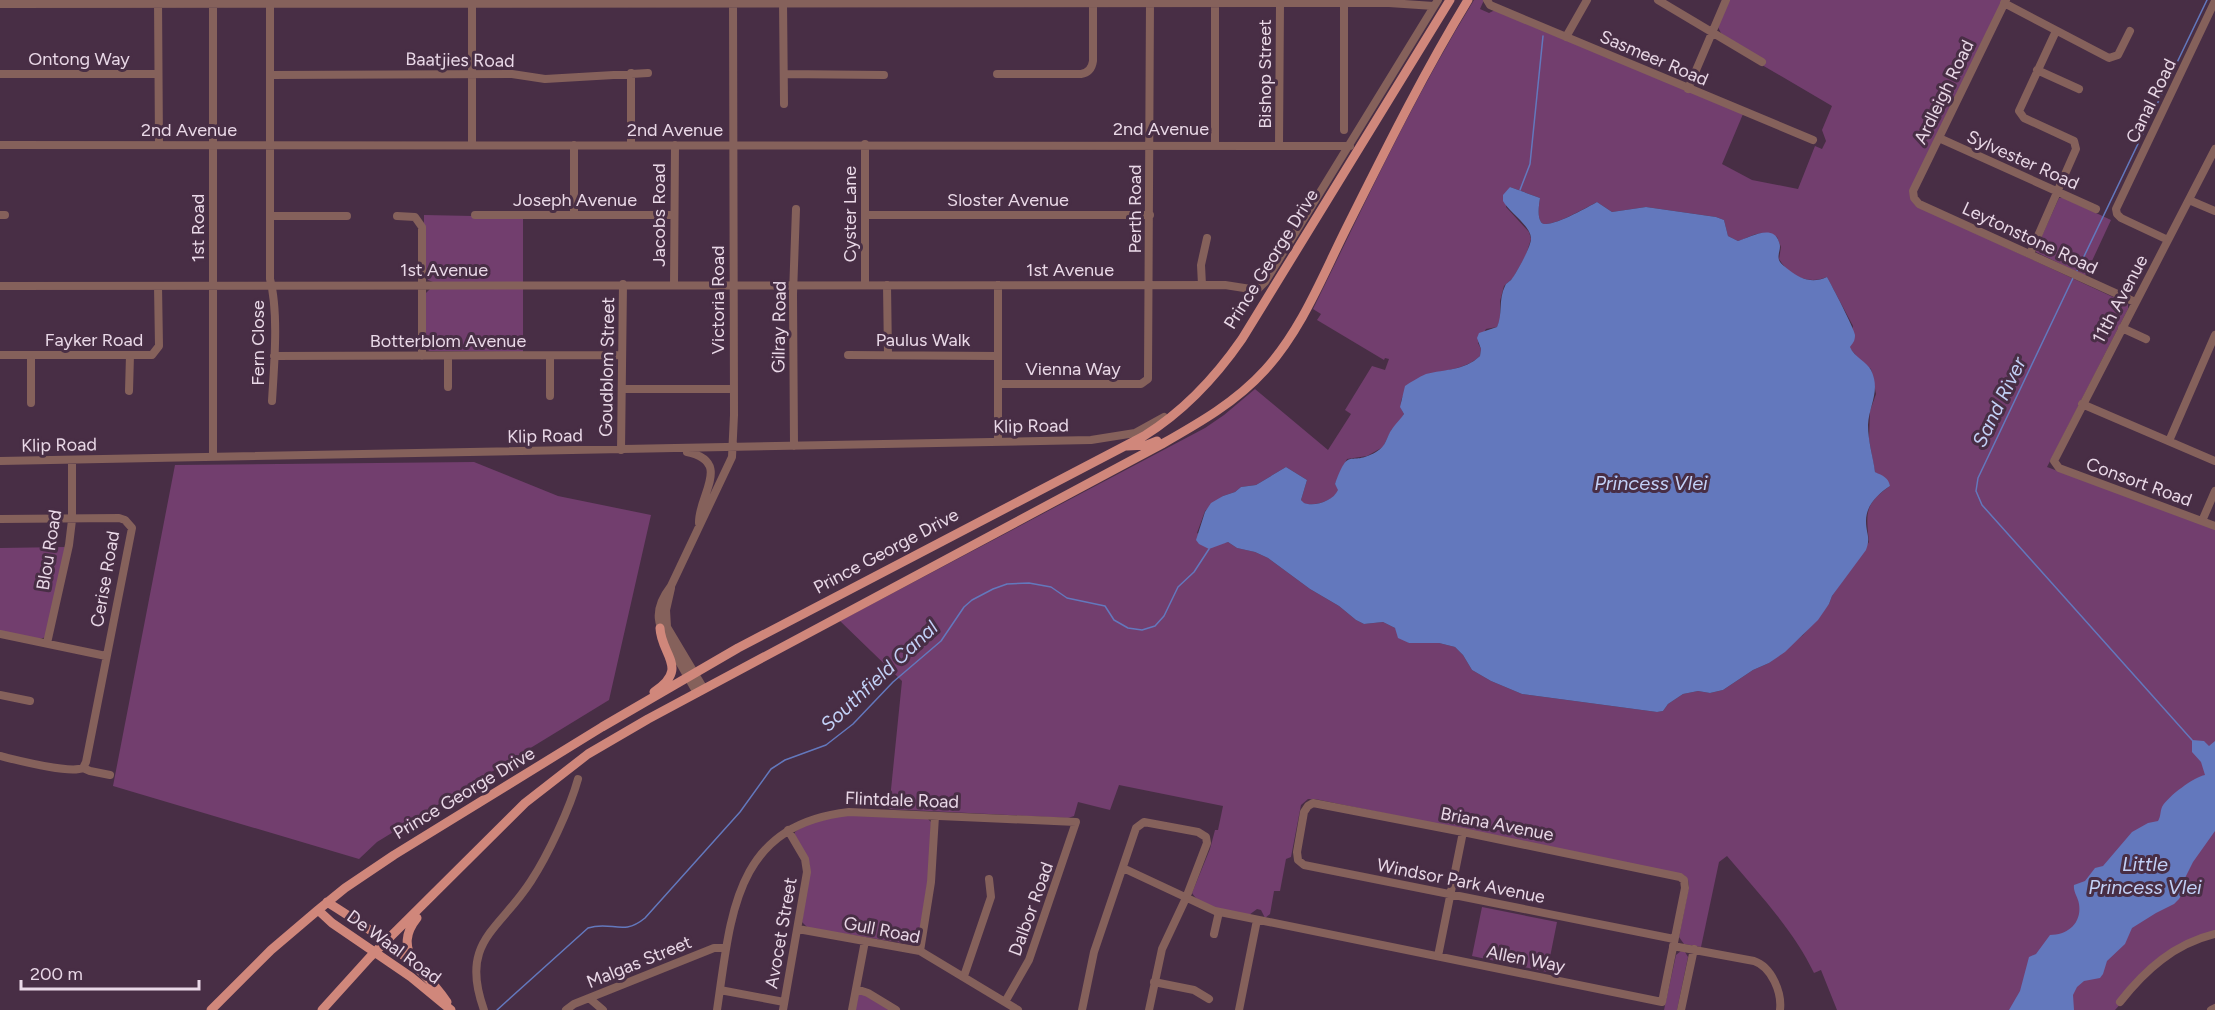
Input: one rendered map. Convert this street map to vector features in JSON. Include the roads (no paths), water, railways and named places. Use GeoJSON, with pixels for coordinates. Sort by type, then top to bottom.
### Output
{"type":"FeatureCollection","features":[{"type":"Feature","properties":{"kind":"main road","name":"Prince George Drive"},"geometry":{"type":"LineString","coordinates":[[211,1010],[271,950],[327,902],[394,855],[691,675],[1163,424],[1218,371],[1242,339],[1450,0]]}},
{"type":"Feature","properties":{"kind":"main road","name":"Prince George Drive"},"geometry":{"type":"LineString","coordinates":[[322,1010],[376,952],[525,803],[559,775],[616,737],[1181,433],[1210,416],[1247,388],[1267,368],[1289,339],[1308,308],[1413,95],[1468,0]]}},
{"type":"Feature","properties":{"kind":"main road"},"geometry":{"type":"LineString","coordinates":[[1125,446],[1148,445],[1172,434],[1181,433]]}},
{"type":"Feature","properties":{"kind":"main road"},"geometry":{"type":"LineString","coordinates":[[639,705],[664,684],[671,670],[671,657],[662,639],[660,628]]}},
{"type":"Feature","properties":{"kind":"main road","name":"De Waal Road"},"geometry":{"type":"LineString","coordinates":[[327,902],[386,942],[419,971],[441,994],[452,1010]]}},
{"type":"Feature","properties":{"kind":"main road"},"geometry":{"type":"LineString","coordinates":[[419,971],[408,953],[406,942],[410,926],[423,906]]}},
{"type":"Feature","properties":{"kind":"main road","name":"De Waal Road"},"geometry":{"type":"LineString","coordinates":[[318,910],[332,923],[376,952],[452,1010]]}},
{"type":"Feature","properties":{"kind":"street","name":"Sasmeer Road"},"geometry":{"type":"LineString","coordinates":[[1487,0],[1491,5],[1812,140]]}},
{"type":"Feature","properties":{"kind":"street"},"geometry":{"type":"LineString","coordinates":[[1566,37],[1587,0]]}},
{"type":"Feature","properties":{"kind":"street"},"geometry":{"type":"LineString","coordinates":[[1658,0],[1762,62]]}},
{"type":"Feature","properties":{"kind":"street"},"geometry":{"type":"LineString","coordinates":[[1688,89],[1726,0]]}},
{"type":"Feature","properties":{"kind":"street"},"geometry":{"type":"LineString","coordinates":[[2005,1],[2112,58],[2118,55],[2130,30]]}},
{"type":"Feature","properties":{"kind":"street","name":"Ardleigh Road"},"geometry":{"type":"LineString","coordinates":[[1914,198],[1913,191],[2005,1]]}},
{"type":"Feature","properties":{"kind":"street","name":"Canal Road"},"geometry":{"type":"LineString","coordinates":[[2168,240],[2121,218],[2116,214],[2116,207],[2215,1]]}},
{"type":"Feature","properties":{"kind":"street"},"geometry":{"type":"LineString","coordinates":[[0,4],[158,2],[1436,3],[1350,146]]}},
{"type":"Feature","properties":{"kind":"street"},"geometry":{"type":"LineString","coordinates":[[158,2],[159,145]]}},
{"type":"Feature","properties":{"kind":"street","name":"1st Road"},"geometry":{"type":"LineString","coordinates":[[213,2],[213,457]]}},
{"type":"Feature","properties":{"kind":"street","name":"Fern Close"},"geometry":{"type":"LineString","coordinates":[[270,2],[270,216],[274,356],[272,401]]}},
{"type":"Feature","properties":{"kind":"street"},"geometry":{"type":"LineString","coordinates":[[472,2],[472,145]]}},
{"type":"Feature","properties":{"kind":"street","name":"Victoria Road"},"geometry":{"type":"LineString","coordinates":[[691,675],[660,628],[659,607],[732,457],[734,389],[733,2]]}},
{"type":"Feature","properties":{"kind":"street"},"geometry":{"type":"LineString","coordinates":[[783,2],[784,104]]}},
{"type":"Feature","properties":{"kind":"street","name":"Perth Road"},"geometry":{"type":"LineString","coordinates":[[1147,381],[1149,374],[1150,2]]}},
{"type":"Feature","properties":{"kind":"street"},"geometry":{"type":"LineString","coordinates":[[998,74],[1081,74],[1087,72],[1093,61],[1093,4]]}},
{"type":"Feature","properties":{"kind":"street"},"geometry":{"type":"LineString","coordinates":[[1215,4],[1215,144]]}},
{"type":"Feature","properties":{"kind":"street","name":"Bishop Street"},"geometry":{"type":"LineString","coordinates":[[1279,144],[1280,4]]}},
{"type":"Feature","properties":{"kind":"street"},"geometry":{"type":"LineString","coordinates":[[1344,4],[1344,130]]}},
{"type":"Feature","properties":{"kind":"street"},"geometry":{"type":"LineString","coordinates":[[2030,254],[2076,151],[2076,145],[2071,140],[2024,118],[2019,113],[2019,107],[2056,30]]}},
{"type":"Feature","properties":{"kind":"street"},"geometry":{"type":"LineString","coordinates":[[2037,70],[2079,88]]}},
{"type":"Feature","properties":{"kind":"street","name":"Baatjies Road"},"geometry":{"type":"LineString","coordinates":[[271,75],[512,74],[545,79],[648,73]]}},
{"type":"Feature","properties":{"kind":"street","name":"Ontong Way"},"geometry":{"type":"LineString","coordinates":[[0,74],[158,74]]}},
{"type":"Feature","properties":{"kind":"street"},"geometry":{"type":"LineString","coordinates":[[631,74],[632,145]]}},
{"type":"Feature","properties":{"kind":"street"},"geometry":{"type":"LineString","coordinates":[[784,74],[884,75]]}},
{"type":"Feature","properties":{"kind":"street","name":"Sylvester Road"},"geometry":{"type":"LineString","coordinates":[[1939,138],[2096,209]]}},
{"type":"Feature","properties":{"kind":"street","name":"Cyster Lane"},"geometry":{"type":"LineString","coordinates":[[865,144],[865,285]]}},
{"type":"Feature","properties":{"kind":"street","name":"2nd Avenue"},"geometry":{"type":"LineString","coordinates":[[0,145],[1279,144],[1350,146]]}},
{"type":"Feature","properties":{"kind":"street"},"geometry":{"type":"LineString","coordinates":[[573,145],[574,215]]}},
{"type":"Feature","properties":{"kind":"street","name":"Jacobs Road"},"geometry":{"type":"LineString","coordinates":[[674,285],[675,145]]}},
{"type":"Feature","properties":{"kind":"street","name":"1st Avenue"},"geometry":{"type":"LineString","coordinates":[[0,286],[1231,285],[1257,290],[1263,286],[1350,146]]}},
{"type":"Feature","properties":{"kind":"street","name":"11th Avenue"},"geometry":{"type":"LineString","coordinates":[[2054,464],[2054,458],[2215,149]]}},
{"type":"Feature","properties":{"kind":"street","name":"Leytonstone Road"},"geometry":{"type":"LineString","coordinates":[[1914,198],[1919,204],[2135,302]]}},
{"type":"Feature","properties":{"kind":"street"},"geometry":{"type":"LineString","coordinates":[[2189,200],[2215,211]]}},
{"type":"Feature","properties":{"kind":"street","name":"Gilray Road"},"geometry":{"type":"LineString","coordinates":[[794,446],[793,294],[796,209]]}},
{"type":"Feature","properties":{"kind":"street","name":"Sloster Avenue"},"geometry":{"type":"LineString","coordinates":[[866,214],[1150,214]]}},
{"type":"Feature","properties":{"kind":"street","name":"Joseph Avenue"},"geometry":{"type":"LineString","coordinates":[[475,215],[674,215]]}},
{"type":"Feature","properties":{"kind":"street"},"geometry":{"type":"LineString","coordinates":[[270,216],[347,216]]}},
{"type":"Feature","properties":{"kind":"street"},"geometry":{"type":"LineString","coordinates":[[397,216],[415,217],[422,227],[422,356]]}},
{"type":"Feature","properties":{"kind":"street"},"geometry":{"type":"LineString","coordinates":[[1202,285],[1201,265],[1207,238]]}},
{"type":"Feature","properties":{"kind":"street","name":"Goudblom Street"},"geometry":{"type":"LineString","coordinates":[[621,450],[623,284]]}},
{"type":"Feature","properties":{"kind":"street"},"geometry":{"type":"LineString","coordinates":[[887,285],[888,355]]}},
{"type":"Feature","properties":{"kind":"street"},"geometry":{"type":"LineString","coordinates":[[998,285],[998,442]]}},
{"type":"Feature","properties":{"kind":"street","name":"Fayker Road"},"geometry":{"type":"LineString","coordinates":[[0,355],[152,355],[157,350],[158,286]]}},
{"type":"Feature","properties":{"kind":"street"},"geometry":{"type":"LineString","coordinates":[[2122,328],[2146,339]]}},
{"type":"Feature","properties":{"kind":"street"},"geometry":{"type":"LineString","coordinates":[[2169,441],[2215,334]]}},
{"type":"Feature","properties":{"kind":"street"},"geometry":{"type":"LineString","coordinates":[[31,355],[31,403]]}},
{"type":"Feature","properties":{"kind":"street"},"geometry":{"type":"LineString","coordinates":[[129,391],[130,355]]}},
{"type":"Feature","properties":{"kind":"street","name":"Paulus Walk"},"geometry":{"type":"LineString","coordinates":[[848,355],[998,356]]}},
{"type":"Feature","properties":{"kind":"street","name":"Botterblom Avenue"},"geometry":{"type":"LineString","coordinates":[[274,356],[622,356]]}},
{"type":"Feature","properties":{"kind":"street"},"geometry":{"type":"LineString","coordinates":[[448,356],[448,387]]}},
{"type":"Feature","properties":{"kind":"street"},"geometry":{"type":"LineString","coordinates":[[550,356],[550,396]]}},
{"type":"Feature","properties":{"kind":"street","name":"Vienna Way"},"geometry":{"type":"LineString","coordinates":[[998,384],[1141,384],[1147,381]]}},
{"type":"Feature","properties":{"kind":"street"},"geometry":{"type":"LineString","coordinates":[[622,388],[734,389]]}},
{"type":"Feature","properties":{"kind":"street"},"geometry":{"type":"LineString","coordinates":[[2082,404],[2215,461]]}},
{"type":"Feature","properties":{"kind":"street","name":"Klip Road"},"geometry":{"type":"LineString","coordinates":[[0,461],[1091,440],[1135,433],[1184,406]]}},
{"type":"Feature","properties":{"kind":"street","name":"Klip Road"},"geometry":{"type":"LineString","coordinates":[[1091,440],[1125,446]]}},
{"type":"Feature","properties":{"kind":"street"},"geometry":{"type":"LineString","coordinates":[[677,449],[700,456],[710,467],[711,483],[700,507],[699,526]]}},
{"type":"Feature","properties":{"kind":"street","name":"Blou Road"},"geometry":{"type":"LineString","coordinates":[[48,643],[69,544],[72,520],[72,460]]}},
{"type":"Feature","properties":{"kind":"street","name":"Consort Road"},"geometry":{"type":"LineString","coordinates":[[2054,464],[2059,468],[2215,526]]}},
{"type":"Feature","properties":{"kind":"street"},"geometry":{"type":"LineString","coordinates":[[2202,521],[2215,491]]}},
{"type":"Feature","properties":{"kind":"street","name":"Cerise Road"},"geometry":{"type":"LineString","coordinates":[[0,519],[119,518],[132,528],[83,768]]}},
{"type":"Feature","properties":{"kind":"street","name":"Victoria Road"},"geometry":{"type":"LineString","coordinates":[[671,586],[666,610],[667,627],[700,691]]}},
{"type":"Feature","properties":{"kind":"street"},"geometry":{"type":"LineString","coordinates":[[0,634],[106,656]]}},
{"type":"Feature","properties":{"kind":"street"},"geometry":{"type":"LineString","coordinates":[[0,695],[30,701]]}},
{"type":"Feature","properties":{"kind":"street"},"geometry":{"type":"LineString","coordinates":[[0,756],[67,770],[83,768],[110,775]]}},
{"type":"Feature","properties":{"kind":"street"},"geometry":{"type":"LineString","coordinates":[[484,1010],[475,978],[479,950],[488,934],[519,898],[535,874],[578,779]]}},
{"type":"Feature","properties":{"kind":"street","name":"Briana Avenue"},"geometry":{"type":"LineString","coordinates":[[1308,806],[1313,803],[1680,877]]}},
{"type":"Feature","properties":{"kind":"street","name":"Windsor Park Avenue"},"geometry":{"type":"LineString","coordinates":[[1308,806],[1304,812],[1297,852],[1301,863],[1754,961],[1762,965],[1779,991],[1780,1010]]}},
{"type":"Feature","properties":{"kind":"street","name":"Flintdale Road"},"geometry":{"type":"LineString","coordinates":[[717,1010],[734,905],[746,875],[766,848],[788,831],[805,822],[829,814],[849,812],[1076,822]]}},
{"type":"Feature","properties":{"kind":"street"},"geometry":{"type":"LineString","coordinates":[[920,951],[931,882],[935,816]]}},
{"type":"Feature","properties":{"kind":"street","name":"Dalbor Road"},"geometry":{"type":"LineString","coordinates":[[1005,1002],[1029,960],[1076,822]]}},
{"type":"Feature","properties":{"kind":"street"},"geometry":{"type":"LineString","coordinates":[[1082,1010],[1094,952],[1136,828],[1144,822],[1198,832],[1206,837],[1207,843],[1186,898],[1162,949],[1149,1010]]}},
{"type":"Feature","properties":{"kind":"street","name":"Avocet Street"},"geometry":{"type":"LineString","coordinates":[[784,1006],[807,872],[805,859],[788,831]]}},
{"type":"Feature","properties":{"kind":"street"},"geometry":{"type":"LineString","coordinates":[[1438,956],[1463,832]]}},
{"type":"Feature","properties":{"kind":"street","name":"Allen Way"},"geometry":{"type":"LineString","coordinates":[[1123,868],[1219,912],[1662,1002],[1685,888],[1684,880],[1680,877]]}},
{"type":"Feature","properties":{"kind":"street"},"geometry":{"type":"LineString","coordinates":[[964,976],[991,897],[989,879]]}},
{"type":"Feature","properties":{"kind":"street"},"geometry":{"type":"LineString","coordinates":[[1214,934],[1219,912]]}},
{"type":"Feature","properties":{"kind":"street"},"geometry":{"type":"LineString","coordinates":[[1239,1010],[1257,920]]}},
{"type":"Feature","properties":{"kind":"street","name":"Gull Road"},"geometry":{"type":"LineString","coordinates":[[798,929],[920,951],[1018,1010]]}},
{"type":"Feature","properties":{"kind":"street"},"geometry":{"type":"LineString","coordinates":[[2120,1002],[2143,974],[2161,958],[2193,941],[2215,934]]}},
{"type":"Feature","properties":{"kind":"street"},"geometry":{"type":"LineString","coordinates":[[852,1010],[865,941]]}},
{"type":"Feature","properties":{"kind":"street","name":"Malgas Street"},"geometry":{"type":"LineString","coordinates":[[566,1010],[574,1004],[714,948],[726,948]]}},
{"type":"Feature","properties":{"kind":"street"},"geometry":{"type":"LineString","coordinates":[[1681,1010],[1694,949]]}},
{"type":"Feature","properties":{"kind":"street"},"geometry":{"type":"LineString","coordinates":[[1154,982],[1194,990],[1209,999]]}},
{"type":"Feature","properties":{"kind":"street"},"geometry":{"type":"LineString","coordinates":[[856,989],[896,1010]]}},
{"type":"Feature","properties":{"kind":"street"},"geometry":{"type":"LineString","coordinates":[[720,990],[784,1006]]}},
{"type":"Feature","properties":{"kind":"street"},"geometry":{"type":"LineString","coordinates":[[590,998],[603,1010]]}},
{"type":"Feature","properties":{"kind":"water","name":"Princess Vlei"},"geometry":{"type":"Polygon","coordinates":[[[1510,187],[1540,198],[1539,217],[1544,224],[1568,217],[1597,202],[1612,212],[1646,207],[1716,217],[1724,220],[1728,236],[1738,241],[1760,233],[1772,233],[1780,244],[1779,260],[1782,265],[1807,280],[1827,277],[1854,331],[1855,339],[1850,347],[1871,370],[1875,391],[1868,425],[1870,443],[1875,472],[1883,476],[1890,486],[1877,496],[1868,510],[1866,550],[1832,596],[1818,620],[1785,652],[1723,690],[1683,694],[1668,704],[1663,711],[1657,712],[1522,694],[1472,670],[1455,647],[1439,643],[1409,643],[1398,638],[1395,628],[1383,622],[1364,624],[1356,620],[1268,558],[1237,548],[1228,542],[1209,549],[1196,540],[1205,512],[1211,503],[1241,487],[1256,485],[1286,467],[1307,480],[1301,500],[1304,503],[1313,504],[1328,500],[1338,490],[1335,484],[1347,461],[1380,450],[1404,414],[1400,407],[1405,386],[1426,374],[1461,367],[1480,356],[1481,349],[1477,338],[1479,333],[1497,327],[1505,285],[1520,266],[1531,242],[1527,228],[1503,201],[1503,195],[1510,187]]]}},
{"type":"Feature","properties":{"kind":"water","name":"Little Princess Vlei"},"geometry":{"type":"Polygon","coordinates":[[[2192,740],[2204,741],[2209,746],[2215,741],[2215,831],[2193,862],[2182,884],[2182,894],[2179,899],[2132,928],[2125,944],[2107,961],[2100,978],[2084,981],[2077,987],[2073,995],[2074,1010],[2009,1010],[2020,991],[2029,957],[2036,954],[2050,935],[2063,933],[2076,922],[2079,904],[2074,885],[2085,881],[2095,868],[2103,866],[2132,832],[2148,823],[2158,821],[2162,807],[2175,793],[2194,779],[2205,775],[2201,762],[2192,752],[2192,740]]]}},
{"type":"Feature","properties":{"kind":"waterway","name":"Sand River"},"geometry":{"type":"LineString","coordinates":[[2077,271],[2207,0]]}},
{"type":"Feature","properties":{"kind":"waterway"},"geometry":{"type":"LineString","coordinates":[[1520,190],[1530,164],[1543,36]]}},
{"type":"Feature","properties":{"kind":"waterway","name":"Sand River"},"geometry":{"type":"LineString","coordinates":[[2073,278],[1978,478],[1976,491],[1982,505],[2192,740]]}},
{"type":"Feature","properties":{"kind":"waterway","name":"Southfield Canal"},"geometry":{"type":"LineString","coordinates":[[497,1010],[588,928],[630,926],[645,918],[740,812],[771,769],[785,760],[826,745],[853,724],[893,682],[941,641],[964,607],[972,600],[1007,584],[1029,583],[1051,587],[1067,598],[1105,606],[1114,620],[1128,628],[1142,630],[1155,626],[1164,616],[1178,587],[1194,572],[1209,549]]}}]}
